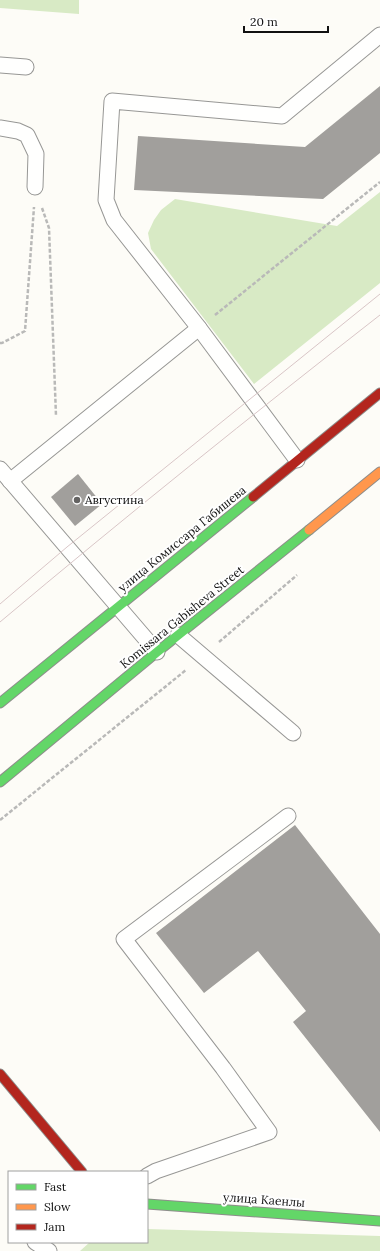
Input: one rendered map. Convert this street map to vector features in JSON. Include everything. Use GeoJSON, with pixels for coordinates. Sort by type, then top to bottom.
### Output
{"type":"FeatureCollection","features":[{"type":"Feature","properties":{"kind":"street","name":"улица Комиссара Габишева"},"geometry":{"type":"LineString","coordinates":[[0,703],[380,393]]}},
{"type":"Feature","properties":{"kind":"street","name":"Komissara Gabisheva Street"},"geometry":{"type":"LineString","coordinates":[[0,782],[157,652],[380,472]]}},
{"type":"Feature","properties":{"kind":"street"},"geometry":{"type":"LineString","coordinates":[[0,1074],[81,1171]]}},
{"type":"Feature","properties":{"kind":"street","name":"улица Каенлы"},"geometry":{"type":"LineString","coordinates":[[148,1204],[380,1221]]}},
{"type":"Feature","properties":{"kind":"lane"},"geometry":{"type":"LineString","coordinates":[[297,460],[200,328],[114,220],[106,200],[112,101],[282,116],[380,35]]}},
{"type":"Feature","properties":{"kind":"lane"},"geometry":{"type":"LineString","coordinates":[[0,65],[26,67]]}},
{"type":"Feature","properties":{"kind":"lane"},"geometry":{"type":"LineString","coordinates":[[0,128],[18,130],[27,135],[36,154],[35,187]]}},
{"type":"Feature","properties":{"kind":"lane"},"geometry":{"type":"LineString","coordinates":[[10,481],[200,328]]}},
{"type":"Feature","properties":{"kind":"lane"},"geometry":{"type":"LineString","coordinates":[[0,469],[157,652]]}},
{"type":"Feature","properties":{"kind":"lane"},"geometry":{"type":"LineString","coordinates":[[178,635],[293,733]]}},
{"type":"Feature","properties":{"kind":"lane"},"geometry":{"type":"LineString","coordinates":[[148,1175],[156,1170],[269,1132],[223,1068],[124,939],[288,816]]}},
{"type":"Feature","properties":{"kind":"lane"},"geometry":{"type":"LineString","coordinates":[[37,1243],[49,1251]]}},
{"type":"Feature","properties":{"kind":"path"},"geometry":{"type":"LineString","coordinates":[[200,328],[380,182]]}},
{"type":"Feature","properties":{"kind":"path"},"geometry":{"type":"LineString","coordinates":[[0,343],[2,344],[24,330],[35,187]]}},
{"type":"Feature","properties":{"kind":"path"},"geometry":{"type":"LineString","coordinates":[[35,187],[49,228],[57,442]]}},
{"type":"Feature","properties":{"kind":"green space"},"geometry":{"type":"Polygon","coordinates":[[[0,0],[79,0],[79,14],[0,8],[0,0]]]}},
{"type":"Feature","properties":{"kind":"green space"},"geometry":{"type":"Polygon","coordinates":[[[380,192],[380,283],[254,384],[151,249],[148,233],[154,220],[161,210],[175,199],[337,226],[380,192]]]}},
{"type":"Feature","properties":{"kind":"green space"},"geometry":{"type":"Polygon","coordinates":[[[148,1229],[380,1236],[380,1251],[80,1251],[89,1243],[148,1243],[148,1229]]]}},
{"type":"Feature","properties":{"kind":"building"},"geometry":{"type":"Polygon","coordinates":[[[380,86],[380,153],[323,199],[134,190],[138,136],[305,147],[380,86]]]}},
{"type":"Feature","properties":{"kind":"building"},"geometry":{"type":"Polygon","coordinates":[[[78,474],[102,504],[75,526],[51,497],[78,474]]]}},
{"type":"Feature","properties":{"kind":"building"},"geometry":{"type":"Polygon","coordinates":[[[295,825],[380,934],[380,1132],[293,1022],[306,1011],[258,951],[204,993],[156,933],[295,825]]]}},
{"type":"Feature","properties":{"kind":"tram line"},"geometry":{"type":"LineString","coordinates":[[0,604],[67,547],[380,294]]}},
{"type":"Feature","properties":{"kind":"tram line"},"geometry":{"type":"LineString","coordinates":[[0,622],[284,390],[380,315]]}},
{"type":"Feature","properties":{"kind":"traffic: fast"},"geometry":{"type":"LineString","coordinates":[[0,703],[253,497]]}},
{"type":"Feature","properties":{"kind":"traffic: fast"},"geometry":{"type":"LineString","coordinates":[[0,782],[157,652],[309,530]]}},
{"type":"Feature","properties":{"kind":"traffic: fast"},"geometry":{"type":"LineString","coordinates":[[148,1204],[380,1221]]}},
{"type":"Feature","properties":{"kind":"traffic: slow"},"geometry":{"type":"LineString","coordinates":[[309,530],[380,472]]}},
{"type":"Feature","properties":{"kind":"traffic: jam"},"geometry":{"type":"LineString","coordinates":[[253,497],[380,393]]}},
{"type":"Feature","properties":{"kind":"traffic: jam"},"geometry":{"type":"LineString","coordinates":[[0,1074],[81,1171]]}},
{"type":"Feature","properties":{"kind":"place","name":"Августина"},"geometry":{"type":"Point","coordinates":[77,500]}}]}
